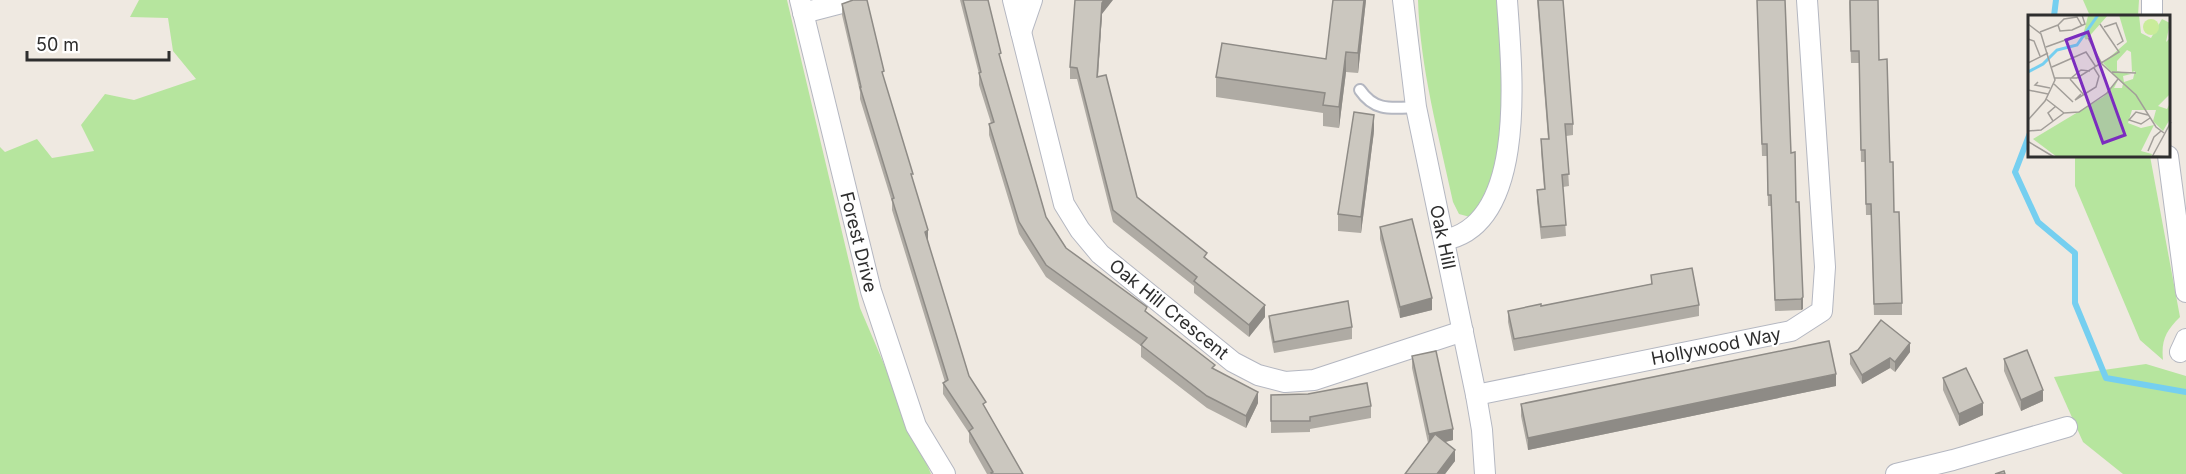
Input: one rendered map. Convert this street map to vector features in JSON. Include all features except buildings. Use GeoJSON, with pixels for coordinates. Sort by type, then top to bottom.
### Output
{"type":"FeatureCollection","features":[{"type":"Feature","properties":{"kind":"street"},"geometry":{"type":"LineString","coordinates":[[801,7],[854,0]]}},
{"type":"Feature","properties":{"kind":"street","name":"Oak Hill Crescent"},"geometry":{"type":"LineString","coordinates":[[1013,0],[1064,204],[1080,230],[1100,254],[1233,362],[1258,375],[1285,382],[1314,380],[1463,331]]}},
{"type":"Feature","properties":{"kind":"street"},"geometry":{"type":"LineString","coordinates":[[1020,34],[1032,0]]}},
{"type":"Feature","properties":{"kind":"street","name":"Oak Hill"},"geometry":{"type":"LineString","coordinates":[[1403,0],[1416,106],[1476,395],[1482,430],[1485,474]]}},
{"type":"Feature","properties":{"kind":"street"},"geometry":{"type":"LineString","coordinates":[[1444,240],[1453,239],[1478,223],[1498,191],[1511,133],[1512,74],[1506,0]]}},
{"type":"Feature","properties":{"kind":"street","name":"Hollywood Way"},"geometry":{"type":"LineString","coordinates":[[1476,395],[1791,331],[1822,310],[1825,267],[1807,0]]}},
{"type":"Feature","properties":{"kind":"street","name":"Forest Drive"},"geometry":{"type":"LineString","coordinates":[[801,7],[871,291],[916,426],[945,474]]}},
{"type":"Feature","properties":{"kind":"street"},"geometry":{"type":"LineString","coordinates":[[2168,158],[2186,292]]}},
{"type":"Feature","properties":{"kind":"street"},"geometry":{"type":"LineString","coordinates":[[1896,474],[1954,467],[2067,427]]}},
{"type":"Feature","properties":{"kind":"lane"},"geometry":{"type":"LineString","coordinates":[[1360,90],[1367,100],[1378,106],[1393,108],[1416,106]]}},
{"type":"Feature","properties":{"kind":"green space"},"geometry":{"type":"Polygon","coordinates":[[[139,0],[787,0],[860,308],[931,474],[0,474],[0,147],[5,152],[37,139],[52,158],[94,151],[81,125],[105,94],[134,100],[196,79],[173,51],[168,18],[130,17],[139,0]]]}},
{"type":"Feature","properties":{"kind":"green space"},"geometry":{"type":"Polygon","coordinates":[[[1418,0],[1500,0],[1508,93],[1495,183],[1470,217],[1459,214],[1453,202],[1426,76],[1418,0]]]}},
{"type":"Feature","properties":{"kind":"green space"},"geometry":{"type":"Polygon","coordinates":[[[2083,0],[2139,0],[2138,15],[2090,15],[2083,0]]]}},
{"type":"Feature","properties":{"kind":"green space"},"geometry":{"type":"Polygon","coordinates":[[[2075,158],[2150,158],[2180,317],[2166,336],[2163,360],[2140,340],[2075,186],[2075,158]]]}},
{"type":"Feature","properties":{"kind":"green space"},"geometry":{"type":"Polygon","coordinates":[[[2146,364],[2186,376],[2186,474],[2123,474],[2083,442],[2054,377],[2146,364]]]}},
{"type":"Feature","properties":{"kind":"waterway"},"geometry":{"type":"LineString","coordinates":[[2054,15],[2056,0]]}},
{"type":"Feature","properties":{"kind":"waterway"},"geometry":{"type":"LineString","coordinates":[[2028,138],[2015,172],[2038,222],[2075,253],[2075,303],[2106,378],[2186,392]]}}]}
